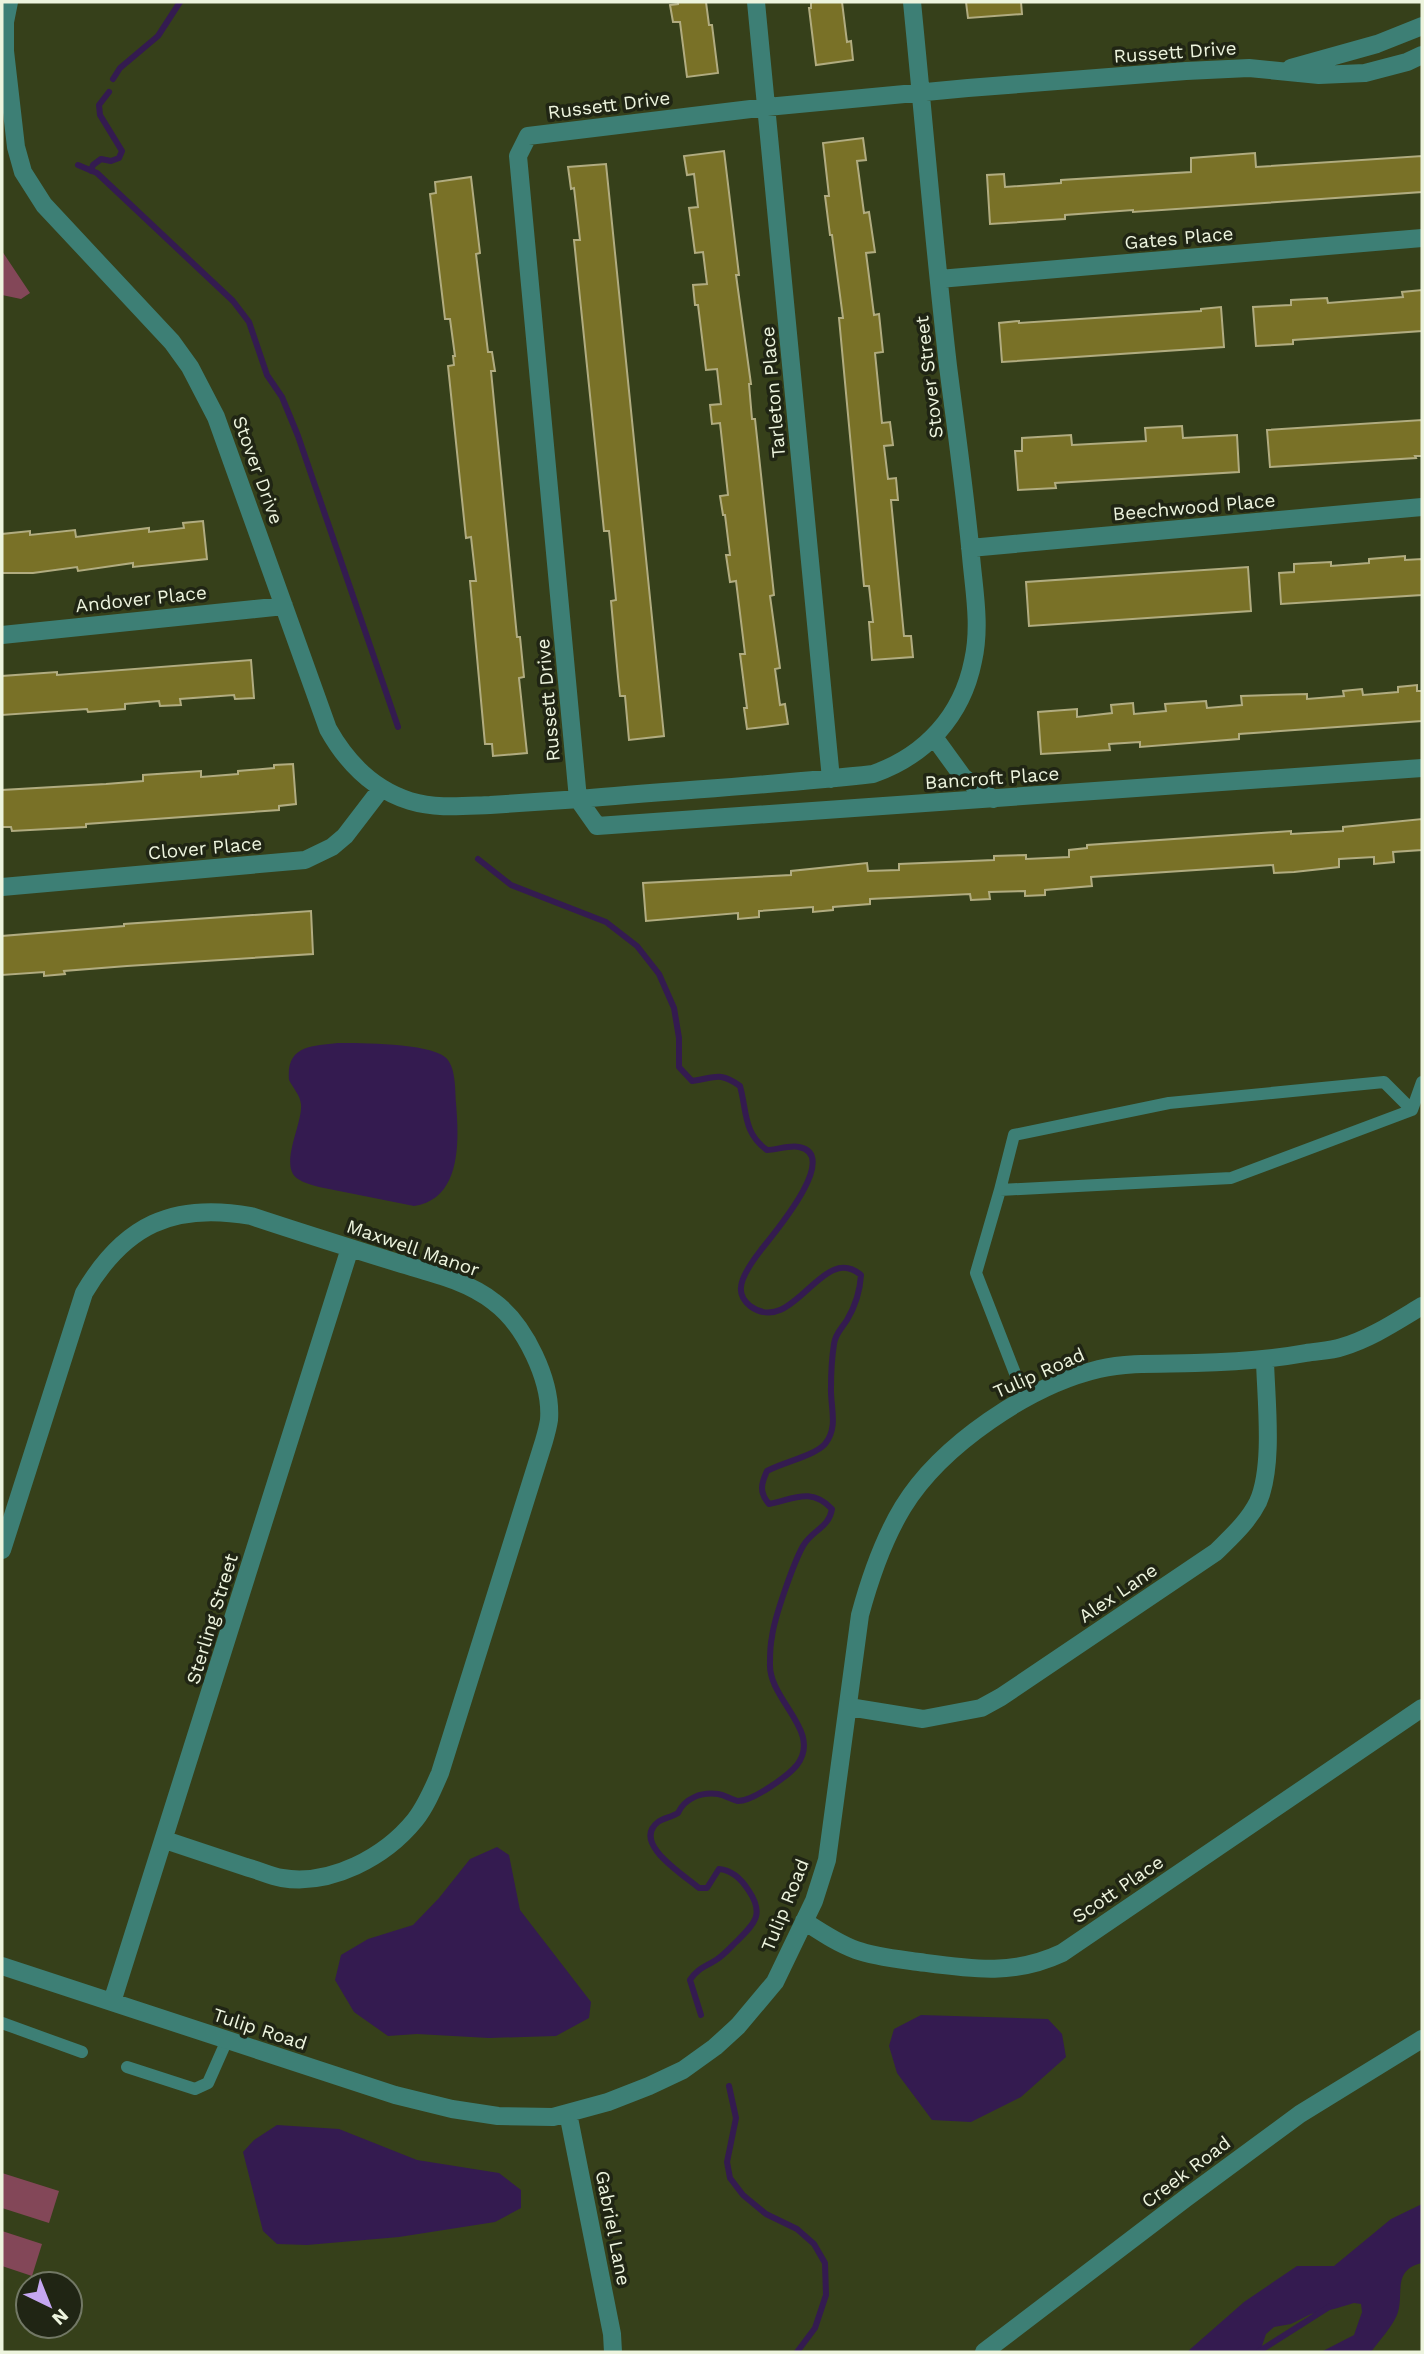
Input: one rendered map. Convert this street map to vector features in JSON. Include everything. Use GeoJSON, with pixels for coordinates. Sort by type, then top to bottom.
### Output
{"type":"FeatureCollection","features":[{"type":"Feature","properties":{"kind":"street","name":"Stover Drive"},"geometry":{"type":"LineString","coordinates":[[9,2],[5,22],[5,51],[16,147],[23,172],[44,205],[172,342],[190,367],[216,417],[328,729],[351,765],[382,789],[409,801],[444,807],[579,799]]}},
{"type":"Feature","properties":{"kind":"street","name":"Tarleton Place"},"geometry":{"type":"LineString","coordinates":[[756,2],[831,779]]}},
{"type":"Feature","properties":{"kind":"street","name":"Stover Street"},"geometry":{"type":"LineString","coordinates":[[579,799],[873,774],[916,754],[934,737],[959,705],[973,664],[977,620],[939,279],[912,2]]}},
{"type":"Feature","properties":{"kind":"street","name":"Russett Drive"},"geometry":{"type":"LineString","coordinates":[[1277,71],[1377,44],[1422,26]]}},
{"type":"Feature","properties":{"kind":"street","name":"Russett Drive"},"geometry":{"type":"LineString","coordinates":[[579,799],[518,156],[528,136],[767,107],[1186,71],[1249,68],[1319,75],[1365,73],[1407,62],[1422,55]]}},
{"type":"Feature","properties":{"kind":"street","name":"Gates Place"},"geometry":{"type":"LineString","coordinates":[[939,279],[1422,238]]}},
{"type":"Feature","properties":{"kind":"street","name":"Beechwood Place"},"geometry":{"type":"LineString","coordinates":[[970,548],[1422,507]]}},
{"type":"Feature","properties":{"kind":"street","name":"Andover Place"},"geometry":{"type":"LineString","coordinates":[[2,635],[284,606]]}},
{"type":"Feature","properties":{"kind":"street"},"geometry":{"type":"LineString","coordinates":[[934,737],[963,777],[993,799]]}},
{"type":"Feature","properties":{"kind":"street","name":"Bancroft Place"},"geometry":{"type":"LineString","coordinates":[[579,799],[597,826],[1422,768]]}},
{"type":"Feature","properties":{"kind":"street","name":"Clover Place"},"geometry":{"type":"LineString","coordinates":[[2,887],[304,860],[332,847],[345,836],[382,789]]}},
{"type":"Feature","properties":{"kind":"street","name":"Maxwell Manor"},"geometry":{"type":"LineString","coordinates":[[2,1550],[84,1293],[104,1261],[119,1245],[149,1225],[187,1214],[205,1212],[251,1216],[453,1280],[494,1301],[514,1321],[527,1341],[544,1377],[549,1419],[440,1773],[415,1820],[401,1835],[368,1860],[327,1876],[303,1879],[282,1878],[164,1840]]}},
{"type":"Feature","properties":{"kind":"street","name":"Sterling Street"},"geometry":{"type":"LineString","coordinates":[[112,2002],[350,1248]]}},
{"type":"Feature","properties":{"kind":"street","name":"Tulip Road"},"geometry":{"type":"LineString","coordinates":[[3,1970],[112,2002],[395,2095],[452,2109],[553,2117],[608,2102],[649,2086],[683,2070],[738,2026],[775,1982],[814,1900],[827,1860],[860,1615],[879,1556],[904,1506],[924,1480],[971,1434],[994,1416],[1061,1382],[1100,1369],[1265,1361],[1342,1348],[1422,1306]]}},
{"type":"Feature","properties":{"kind":"street","name":"Alex Lane"},"geometry":{"type":"LineString","coordinates":[[849,1707],[923,1719],[981,1708],[1216,1552],[1244,1524],[1263,1489],[1267,1462],[1265,1361]]}},
{"type":"Feature","properties":{"kind":"street","name":"Scott Place"},"geometry":{"type":"LineString","coordinates":[[804,1921],[836,1941],[872,1955],[973,1970],[1042,1962],[1062,1953],[1422,1708]]}},
{"type":"Feature","properties":{"kind":"street","name":"Creek Road"},"geometry":{"type":"LineString","coordinates":[[984,2352],[1300,2114],[1422,2039]]}},
{"type":"Feature","properties":{"kind":"street","name":"Gabriel Lane"},"geometry":{"type":"LineString","coordinates":[[568,2113],[612,2334],[613,2352]]}},
{"type":"Feature","properties":{"kind":"lane"},"geometry":{"type":"LineString","coordinates":[[1025,1399],[975,1273],[1014,1135],[1169,1103],[1384,1082],[1412,1110]]}},
{"type":"Feature","properties":{"kind":"lane"},"geometry":{"type":"LineString","coordinates":[[1000,1191],[1231,1178],[1412,1110],[1422,1082]]}},
{"type":"Feature","properties":{"kind":"lane"},"geometry":{"type":"LineString","coordinates":[[2,2023],[82,2052]]}},
{"type":"Feature","properties":{"kind":"lane"},"geometry":{"type":"LineString","coordinates":[[127,2067],[195,2089],[208,2083],[227,2040]]}},
{"type":"Feature","properties":{"kind":"shaded area"},"geometry":{"type":"Polygon","coordinates":[[[2,251],[30,293],[21,299],[2,295],[2,251]]]}},
{"type":"Feature","properties":{"kind":"shaded area"},"geometry":{"type":"Polygon","coordinates":[[[338,1043],[409,1046],[436,1052],[449,1061],[455,1085],[457,1150],[449,1180],[441,1192],[430,1201],[414,1206],[319,1187],[298,1179],[292,1173],[291,1155],[301,1104],[289,1080],[289,1068],[296,1054],[303,1050],[338,1043]]]}},
{"type":"Feature","properties":{"kind":"shaded area"},"geometry":{"type":"Polygon","coordinates":[[[497,1847],[509,1855],[520,1910],[591,2002],[589,2018],[556,2036],[388,2036],[354,2012],[335,1980],[341,1955],[368,1939],[413,1925],[470,1859],[497,1847]]]}},
{"type":"Feature","properties":{"kind":"shaded area"},"geometry":{"type":"Polygon","coordinates":[[[921,2015],[1048,2019],[1062,2034],[1066,2057],[1021,2097],[971,2122],[932,2120],[897,2073],[889,2046],[894,2029],[921,2015]]]}},
{"type":"Feature","properties":{"kind":"shaded area"},"geometry":{"type":"Polygon","coordinates":[[[277,2125],[339,2129],[417,2160],[499,2173],[521,2190],[521,2208],[495,2222],[399,2237],[307,2245],[277,2244],[263,2231],[243,2152],[254,2140],[277,2125]]]}},
{"type":"Feature","properties":{"kind":"shaded area"},"geometry":{"type":"Polygon","coordinates":[[[2,2173],[59,2191],[49,2223],[2,2208],[2,2173]]]}},
{"type":"Feature","properties":{"kind":"shaded area"},"geometry":{"type":"Polygon","coordinates":[[[1422,2204],[1422,2263],[1406,2271],[1401,2284],[1397,2315],[1371,2352],[1321,2352],[1354,2335],[1362,2312],[1361,2304],[1354,2303],[1274,2327],[1266,2334],[1260,2352],[1187,2352],[1244,2302],[1297,2266],[1334,2266],[1391,2219],[1422,2204]]]}},
{"type":"Feature","properties":{"kind":"shaded area"},"geometry":{"type":"Polygon","coordinates":[[[2,2231],[42,2244],[34,2270],[14,2270],[2,2266],[2,2231]]]}},
{"type":"Feature","properties":{"kind":"building"},"geometry":{"type":"Polygon","coordinates":[[[678,2],[706,2],[718,73],[687,77],[680,22],[673,22],[670,5],[678,2]]]}},
{"type":"Feature","properties":{"kind":"building"},"geometry":{"type":"Polygon","coordinates":[[[811,2],[842,2],[847,42],[851,41],[853,60],[816,65],[809,8],[811,2]]]}},
{"type":"Feature","properties":{"kind":"building"},"geometry":{"type":"Polygon","coordinates":[[[966,2],[1021,2],[1022,14],[968,18],[966,2]]]}},
{"type":"Feature","properties":{"kind":"building"},"geometry":{"type":"Polygon","coordinates":[[[863,138],[866,160],[857,161],[864,213],[869,212],[875,252],[866,253],[874,315],[879,314],[883,352],[875,353],[882,423],[890,422],[893,445],[884,446],[888,479],[896,478],[898,500],[891,500],[904,636],[911,636],[913,657],[872,660],[869,622],[873,622],[869,586],[864,586],[839,318],[843,318],[825,196],[829,196],[823,143],[863,138]]]}},
{"type":"Feature","properties":{"kind":"building"},"geometry":{"type":"Polygon","coordinates":[[[724,151],[739,275],[736,275],[751,384],[752,419],[755,419],[774,595],[770,596],[780,668],[775,669],[780,705],[785,704],[788,724],[747,729],[740,654],[745,654],[736,581],[730,582],[726,555],[730,555],[720,496],[728,495],[720,423],[712,424],[710,405],[721,404],[717,369],[706,370],[698,305],[695,305],[693,285],[707,284],[703,252],[695,253],[689,208],[698,207],[694,174],[687,175],[684,156],[724,151]]]}},
{"type":"Feature","properties":{"kind":"building"},"geometry":{"type":"Polygon","coordinates":[[[1255,153],[1256,167],[1422,156],[1422,192],[1065,215],[1065,219],[990,224],[987,175],[1004,174],[1005,187],[1061,183],[1061,180],[1191,172],[1191,158],[1255,153]]]}},
{"type":"Feature","properties":{"kind":"building"},"geometry":{"type":"Polygon","coordinates":[[[606,164],[664,736],[629,740],[625,696],[620,696],[611,601],[616,600],[609,531],[604,531],[574,240],[580,240],[574,188],[571,189],[568,167],[606,164]]]}},
{"type":"Feature","properties":{"kind":"building"},"geometry":{"type":"Polygon","coordinates":[[[471,177],[480,253],[476,254],[488,352],[492,352],[495,371],[491,371],[517,637],[520,637],[524,677],[519,678],[527,753],[493,756],[492,744],[485,744],[470,581],[476,581],[471,537],[466,538],[448,366],[454,365],[455,356],[450,319],[445,319],[430,194],[436,193],[435,182],[471,177]]]}},
{"type":"Feature","properties":{"kind":"building"},"geometry":{"type":"Polygon","coordinates":[[[1422,290],[1422,331],[1293,340],[1293,344],[1256,346],[1253,307],[1291,305],[1291,300],[1327,298],[1328,303],[1403,297],[1402,292],[1422,290]]]}},
{"type":"Feature","properties":{"kind":"building"},"geometry":{"type":"Polygon","coordinates":[[[1221,307],[1224,347],[1002,362],[999,323],[1201,311],[1221,307]]]}},
{"type":"Feature","properties":{"kind":"building"},"geometry":{"type":"Polygon","coordinates":[[[1422,420],[1422,456],[1415,456],[1416,458],[1270,467],[1267,430],[1422,420]]]}},
{"type":"Feature","properties":{"kind":"building"},"geometry":{"type":"Polygon","coordinates":[[[1182,426],[1183,438],[1237,435],[1239,472],[1055,483],[1056,488],[1018,490],[1015,451],[1022,451],[1022,438],[1071,435],[1072,445],[1146,441],[1145,428],[1182,426]]]}},
{"type":"Feature","properties":{"kind":"building"},"geometry":{"type":"Polygon","coordinates":[[[203,521],[207,559],[133,567],[133,563],[78,571],[77,567],[33,573],[2,573],[2,534],[30,531],[30,535],[75,530],[76,537],[149,528],[149,532],[184,528],[183,523],[203,521]]]}},
{"type":"Feature","properties":{"kind":"building"},"geometry":{"type":"Polygon","coordinates":[[[1405,556],[1405,560],[1422,559],[1422,595],[1281,604],[1279,573],[1294,572],[1294,564],[1331,562],[1331,566],[1369,563],[1369,559],[1405,556]]]}},
{"type":"Feature","properties":{"kind":"building"},"geometry":{"type":"Polygon","coordinates":[[[1248,567],[1251,611],[1029,626],[1026,582],[1248,567]]]}},
{"type":"Feature","properties":{"kind":"building"},"geometry":{"type":"Polygon","coordinates":[[[251,660],[254,698],[235,699],[234,695],[180,699],[181,705],[160,706],[159,701],[125,704],[125,709],[2,715],[2,676],[57,672],[57,675],[251,660]]]}},
{"type":"Feature","properties":{"kind":"building"},"geometry":{"type":"Polygon","coordinates":[[[1417,685],[1417,691],[1422,691],[1422,721],[1239,734],[1239,739],[1140,747],[1140,742],[1109,744],[1110,750],[1041,754],[1038,712],[1077,709],[1077,717],[1112,713],[1111,705],[1133,703],[1134,714],[1166,711],[1165,704],[1206,701],[1207,708],[1242,705],[1241,696],[1307,694],[1307,699],[1344,696],[1343,691],[1362,689],[1363,695],[1398,692],[1398,687],[1417,685]]]}},
{"type":"Feature","properties":{"kind":"building"},"geometry":{"type":"Polygon","coordinates":[[[293,764],[296,804],[279,806],[279,810],[86,824],[86,827],[12,831],[11,827],[2,827],[2,790],[143,781],[143,775],[201,771],[201,777],[238,774],[238,771],[293,764]]]}},
{"type":"Feature","properties":{"kind":"building"},"geometry":{"type":"Polygon","coordinates":[[[1422,819],[1422,850],[1393,852],[1394,862],[1374,864],[1374,857],[1339,859],[1339,867],[1294,872],[1274,873],[1273,865],[1091,877],[1092,886],[1045,890],[1045,895],[1025,896],[1025,891],[989,892],[990,899],[971,900],[970,894],[870,899],[870,904],[833,907],[833,910],[813,912],[813,907],[759,911],[759,917],[738,919],[738,913],[646,921],[643,883],[791,875],[791,871],[867,863],[868,871],[899,870],[899,864],[994,860],[994,856],[1026,855],[1026,859],[1069,857],[1069,850],[1087,848],[1087,845],[1291,831],[1291,834],[1343,831],[1343,827],[1422,819]]]}},
{"type":"Feature","properties":{"kind":"building"},"geometry":{"type":"Polygon","coordinates":[[[311,911],[313,954],[64,971],[65,974],[44,976],[44,972],[2,975],[2,936],[124,924],[311,911]]]}},
{"type":"Feature","properties":{"kind":"waterway"},"geometry":{"type":"LineString","coordinates":[[113,79],[120,68],[158,36],[180,2]]}},
{"type":"Feature","properties":{"kind":"waterway"},"geometry":{"type":"LineString","coordinates":[[91,171],[93,165],[101,159],[111,161],[119,158],[122,151],[100,115],[99,105],[109,92]]}},
{"type":"Feature","properties":{"kind":"waterway"},"geometry":{"type":"LineString","coordinates":[[78,165],[97,173],[233,301],[249,322],[267,375],[282,397],[298,436],[398,727]]}},
{"type":"Feature","properties":{"kind":"waterway"},"geometry":{"type":"LineString","coordinates":[[478,859],[511,885],[606,922],[637,946],[659,974],[674,1008],[679,1038],[679,1067],[692,1081],[722,1077],[740,1086],[750,1129],[767,1150],[799,1147],[810,1153],[813,1165],[800,1197],[744,1277],[741,1290],[746,1302],[766,1312],[780,1310],[833,1270],[847,1268],[861,1275],[855,1304],[835,1340],[831,1382],[832,1431],[825,1444],[814,1452],[767,1471],[762,1484],[762,1492],[769,1504],[809,1496],[817,1498],[832,1509],[827,1521],[807,1541],[799,1554],[780,1604],[771,1643],[772,1677],[799,1728],[803,1752],[792,1770],[761,1793],[738,1801],[718,1794],[700,1795],[685,1803],[678,1813],[658,1822],[651,1830],[655,1849],[672,1867],[699,1888],[707,1888],[719,1869],[737,1876],[754,1899],[757,1913],[748,1930],[724,1954],[699,1970],[690,1980],[701,2015]]}},
{"type":"Feature","properties":{"kind":"waterway"},"geometry":{"type":"LineString","coordinates":[[729,2086],[736,2118],[727,2162],[730,2178],[743,2195],[766,2214],[797,2229],[814,2244],[825,2263],[826,2295],[815,2328],[797,2352]]}},
{"type":"Feature","properties":{"kind":"waterway"},"geometry":{"type":"LineString","coordinates":[[1258,2352],[1329,2307]]}}]}
